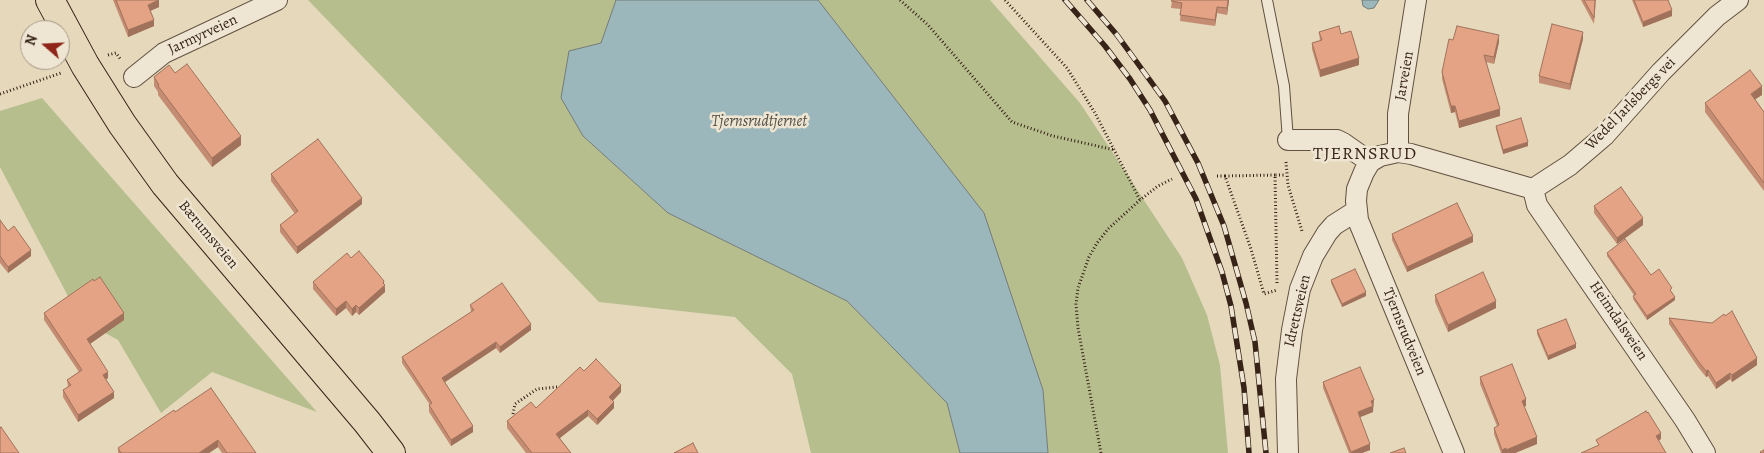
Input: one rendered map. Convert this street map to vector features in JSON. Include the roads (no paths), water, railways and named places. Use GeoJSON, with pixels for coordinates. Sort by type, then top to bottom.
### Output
{"type":"FeatureCollection","features":[{"type":"Feature","properties":{"kind":"main road","name":"Bærumsveien"},"geometry":{"type":"LineString","coordinates":[[50,0],[85,65],[122,124],[165,184],[391,453]]}},
{"type":"Feature","properties":{"kind":"street","name":"Jarmyrveien"},"geometry":{"type":"LineString","coordinates":[[134,77],[164,53],[277,0]]}},
{"type":"Feature","properties":{"kind":"street","name":"Jarveien"},"geometry":{"type":"LineString","coordinates":[[1398,152],[1398,114],[1416,0]]}},
{"type":"Feature","properties":{"kind":"street","name":"Wedel Jarlsbergs vei"},"geometry":{"type":"LineString","coordinates":[[1533,189],[1570,165],[1604,136],[1661,72],[1717,16],[1738,0]]}},
{"type":"Feature","properties":{"kind":"street"},"geometry":{"type":"LineString","coordinates":[[1288,140],[1337,140],[1370,162]]}},
{"type":"Feature","properties":{"kind":"street"},"geometry":{"type":"LineString","coordinates":[[1356,211],[1357,189],[1370,162],[1380,156],[1398,152],[1411,154],[1533,189]]}},
{"type":"Feature","properties":{"kind":"street","name":"Heimdalsveien"},"geometry":{"type":"LineString","coordinates":[[1533,189],[1537,205],[1685,420],[1705,453]]}},
{"type":"Feature","properties":{"kind":"street","name":"Idrettsveien"},"geometry":{"type":"LineString","coordinates":[[1288,453],[1286,379],[1292,330],[1300,288],[1310,262],[1334,225],[1356,211]]}},
{"type":"Feature","properties":{"kind":"street","name":"Tjernsrudveien"},"geometry":{"type":"LineString","coordinates":[[1356,211],[1361,230],[1454,453]]}},
{"type":"Feature","properties":{"kind":"lane"},"geometry":{"type":"LineString","coordinates":[[1267,0],[1284,86],[1288,140]]}},
{"type":"Feature","properties":{"kind":"water","name":"Tjernsrudtjernet"},"geometry":{"type":"Polygon","coordinates":[[[616,0],[818,0],[984,213],[1043,390],[1048,453],[960,453],[947,403],[847,301],[668,213],[583,136],[561,98],[569,51],[601,43],[616,0]]]}},
{"type":"Feature","properties":{"kind":"water"},"geometry":{"type":"Polygon","coordinates":[[[1362,0],[1379,0],[1374,8],[1368,9],[1363,6],[1362,0]]]}},
{"type":"Feature","properties":{"kind":"railway"},"geometry":{"type":"LineString","coordinates":[[1065,0],[1105,46],[1130,79],[1150,110],[1196,199],[1222,272],[1231,306],[1244,388],[1249,453]]}},
{"type":"Feature","properties":{"kind":"railway"},"geometry":{"type":"LineString","coordinates":[[1087,0],[1117,35],[1165,101],[1198,163],[1224,226],[1255,342],[1266,453]]}},
{"type":"Feature","properties":{"kind":"district","name":"TJERNSRUD"},"geometry":{"type":"Point","coordinates":[1365,155]}}]}
